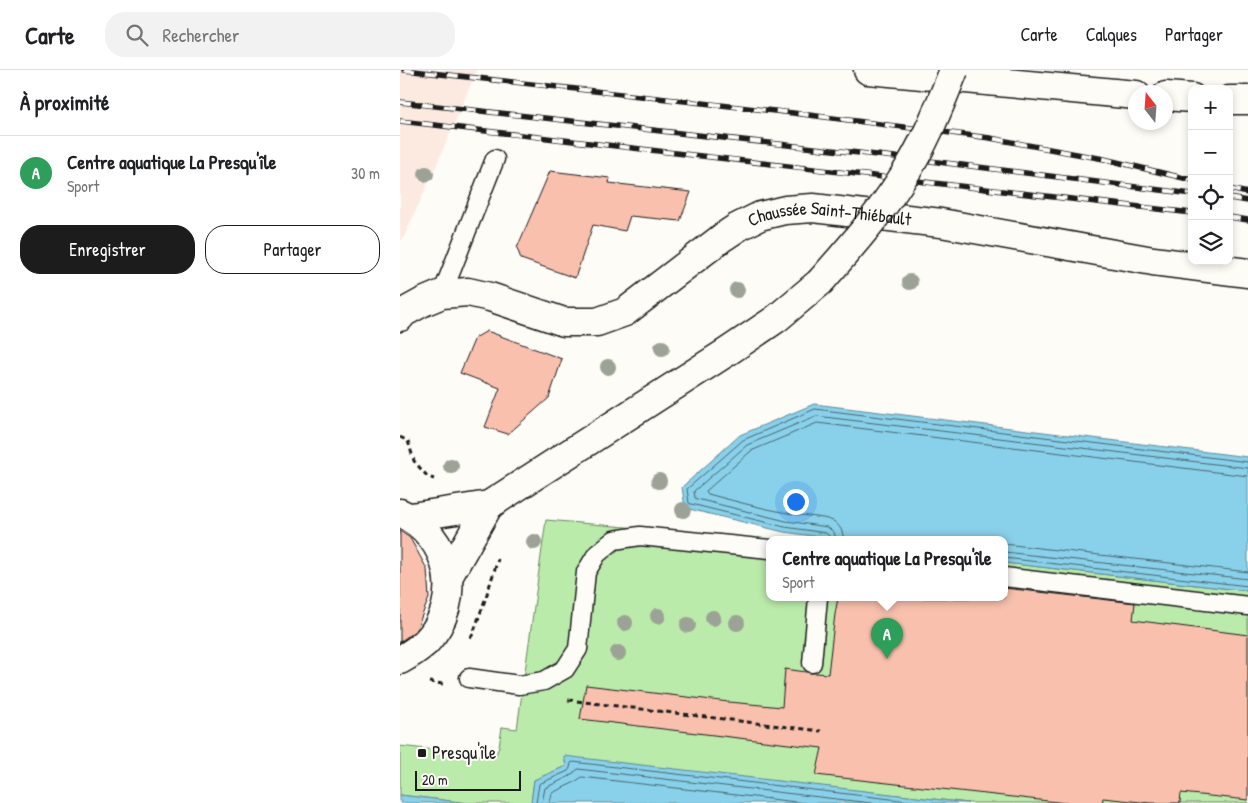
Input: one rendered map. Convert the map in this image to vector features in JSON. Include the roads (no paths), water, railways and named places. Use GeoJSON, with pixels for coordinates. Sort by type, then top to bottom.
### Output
{"type":"FeatureCollection","features":[{"type":"Feature","properties":{"kind":"street"},"geometry":{"type":"LineString","coordinates":[[868,70],[1128,94]]}},
{"type":"Feature","properties":{"kind":"street"},"geometry":{"type":"LineString","coordinates":[[406,515],[489,505],[776,319],[820,282],[871,222],[904,176],[927,135],[954,70]]}},
{"type":"Feature","properties":{"kind":"street"},"geometry":{"type":"LineString","coordinates":[[1173,97],[1188,98]]}},
{"type":"Feature","properties":{"kind":"street"},"geometry":{"type":"LineString","coordinates":[[1233,100],[1248,100]]}},
{"type":"Feature","properties":{"kind":"street","name":"Chaussée Saint-Thiébault"},"geometry":{"type":"LineString","coordinates":[[400,316],[423,302],[442,294],[468,292],[490,296],[564,322],[597,322],[625,312],[738,227],[760,216],[785,210],[814,208],[941,222],[1153,261],[1248,272]]}},
{"type":"Feature","properties":{"kind":"street"},"geometry":{"type":"LineString","coordinates":[[448,577],[489,505]]}},
{"type":"Feature","properties":{"kind":"street"},"geometry":{"type":"LineString","coordinates":[[400,660],[426,642],[444,613],[448,595],[448,577],[440,549],[423,526],[406,515]]}},
{"type":"Feature","properties":{"kind":"lane"},"geometry":{"type":"LineString","coordinates":[[442,294],[495,159]]}},
{"type":"Feature","properties":{"kind":"lane"},"geometry":{"type":"LineString","coordinates":[[469,678],[519,685],[544,681],[565,669],[578,649],[586,572],[597,554],[614,540],[640,536],[766,549]]}},
{"type":"Feature","properties":{"kind":"lane"},"geometry":{"type":"LineString","coordinates":[[1008,577],[1248,606]]}},
{"type":"Feature","properties":{"kind":"lane"},"geometry":{"type":"LineString","coordinates":[[812,663],[818,601]]}},
{"type":"Feature","properties":{"kind":"water"},"geometry":{"type":"Polygon","coordinates":[[[814,404],[1248,457],[1248,591],[1008,563],[1008,536],[812,536],[784,532],[685,508],[682,487],[740,435],[814,404]]]}},
{"type":"Feature","properties":{"kind":"water"},"geometry":{"type":"Polygon","coordinates":[[[564,756],[968,803],[531,803],[534,780],[566,766],[564,756]]]}},
{"type":"Feature","properties":{"kind":"water"},"geometry":{"type":"Polygon","coordinates":[[[400,795],[468,803],[400,803],[400,795]]]}},
{"type":"Feature","properties":{"kind":"railway"},"geometry":{"type":"LineString","coordinates":[[404,70],[793,113],[990,138],[1104,159],[1188,179]]}},
{"type":"Feature","properties":{"kind":"railway"},"geometry":{"type":"LineString","coordinates":[[400,102],[922,160],[1188,193]]}},
{"type":"Feature","properties":{"kind":"railway"},"geometry":{"type":"LineString","coordinates":[[400,121],[1188,213]]}},
{"type":"Feature","properties":{"kind":"railway"},"geometry":{"type":"LineString","coordinates":[[1233,190],[1248,193]]}},
{"type":"Feature","properties":{"kind":"railway"},"geometry":{"type":"LineString","coordinates":[[1233,199],[1248,201]]}},
{"type":"Feature","properties":{"kind":"railway"},"geometry":{"type":"LineString","coordinates":[[1233,218],[1248,220]]}},
{"type":"Feature","properties":{"kind":"place","name":"Centre aquatique La Presqu'île"},"geometry":{"type":"Point","coordinates":[887,659]}},
{"type":"Feature","properties":{"kind":"place","name":"Presqu'île"},"geometry":{"type":"Point","coordinates":[422,753]}}]}
